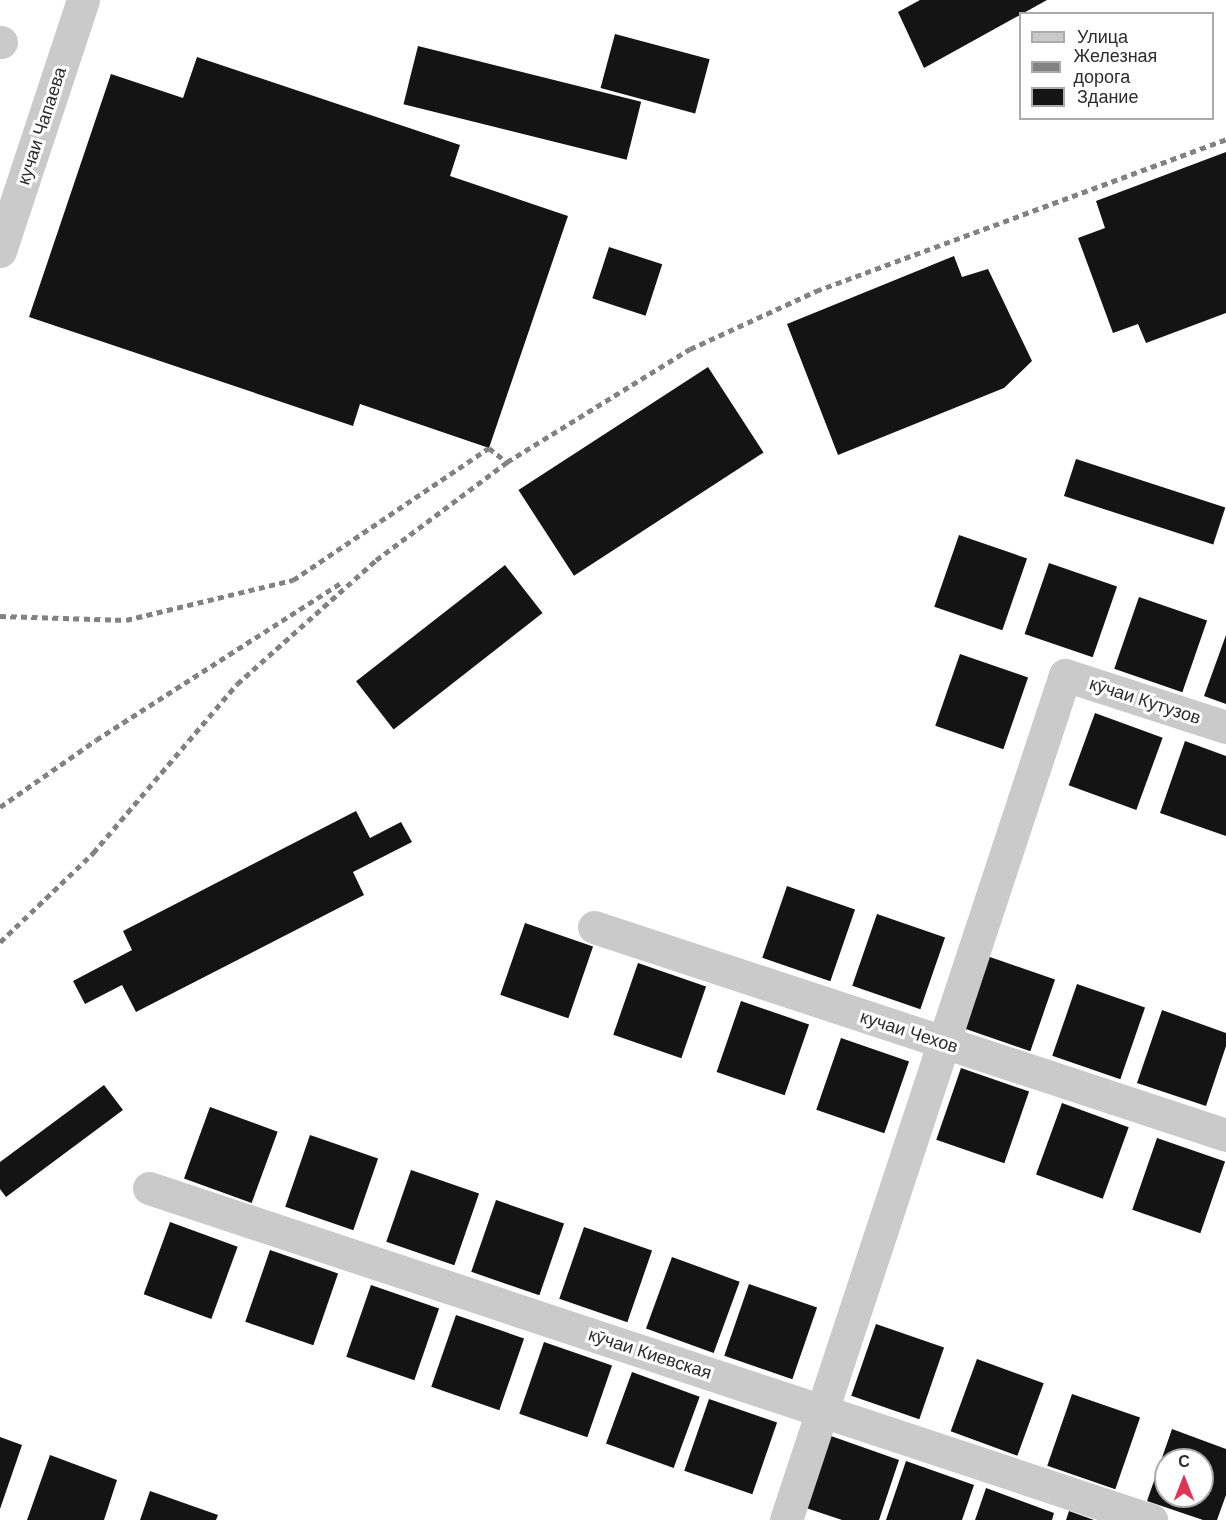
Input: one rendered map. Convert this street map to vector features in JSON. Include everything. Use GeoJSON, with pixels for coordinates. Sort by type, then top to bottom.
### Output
{"type":"FeatureCollection","features":[{"type":"Feature","properties":{"kind":"street","name":"кучаи Чапаева"},"geometry":{"type":"LineString","coordinates":[[0,251],[83,0]]}},
{"type":"Feature","properties":{"kind":"street","name":"кӯчаи Кутузов"},"geometry":{"type":"LineString","coordinates":[[943,1044],[1065,675],[1226,727]]}},
{"type":"Feature","properties":{"kind":"street","name":"кучаи Чехов"},"geometry":{"type":"LineString","coordinates":[[594,927],[943,1044],[1226,1135]]}},
{"type":"Feature","properties":{"kind":"street"},"geometry":{"type":"LineString","coordinates":[[786,1520],[943,1044]]}},
{"type":"Feature","properties":{"kind":"street","name":"кӯчаи Киевская"},"geometry":{"type":"LineString","coordinates":[[149,1188],[1152,1520]]}},
{"type":"Feature","properties":{"kind":"building"},"geometry":{"type":"Polygon","coordinates":[[[920,0],[1047,0],[1025,12],[1019,12],[1019,15],[924,68],[898,12],[920,0]]]}},
{"type":"Feature","properties":{"kind":"building"},"geometry":{"type":"Polygon","coordinates":[[[615,34],[710,59],[695,113],[601,88],[615,34]]]}},
{"type":"Feature","properties":{"kind":"building"},"geometry":{"type":"Polygon","coordinates":[[[418,46],[641,102],[627,160],[403,104],[418,46]]]}},
{"type":"Feature","properties":{"kind":"building"},"geometry":{"type":"Polygon","coordinates":[[[197,57],[460,145],[450,176],[568,216],[489,448],[360,404],[353,426],[29,317],[111,74],[183,98],[197,57]]]}},
{"type":"Feature","properties":{"kind":"building"},"geometry":{"type":"Polygon","coordinates":[[[1226,152],[1226,313],[1146,343],[1138,324],[1113,333],[1078,238],[1105,228],[1096,201],[1226,152]]]}},
{"type":"Feature","properties":{"kind":"building"},"geometry":{"type":"Polygon","coordinates":[[[609,247],[662,264],[646,316],[592,298],[609,247]]]}},
{"type":"Feature","properties":{"kind":"building"},"geometry":{"type":"Polygon","coordinates":[[[954,256],[962,277],[988,269],[1032,361],[1004,388],[838,455],[787,324],[954,256]]]}},
{"type":"Feature","properties":{"kind":"building"},"geometry":{"type":"Polygon","coordinates":[[[708,367],[764,453],[574,576],[518,490],[708,367]]]}},
{"type":"Feature","properties":{"kind":"building"},"geometry":{"type":"Polygon","coordinates":[[[1076,459],[1225,508],[1213,545],[1064,496],[1076,459]]]}},
{"type":"Feature","properties":{"kind":"building"},"geometry":{"type":"Polygon","coordinates":[[[959,535],[1027,558],[1002,630],[934,607],[959,535]]]}},
{"type":"Feature","properties":{"kind":"building"},"geometry":{"type":"Polygon","coordinates":[[[1049,563],[1117,586],[1093,657],[1025,634],[1049,563]]]}},
{"type":"Feature","properties":{"kind":"building"},"geometry":{"type":"Polygon","coordinates":[[[505,565],[543,613],[394,729],[356,681],[505,565]]]}},
{"type":"Feature","properties":{"kind":"building"},"geometry":{"type":"Polygon","coordinates":[[[1139,597],[1207,620],[1182,692],[1114,669],[1139,597]]]}},
{"type":"Feature","properties":{"kind":"building"},"geometry":{"type":"Polygon","coordinates":[[[1226,635],[1226,704],[1204,696],[1226,635]]]}},
{"type":"Feature","properties":{"kind":"building"},"geometry":{"type":"Polygon","coordinates":[[[960,654],[1028,677],[1003,749],[935,726],[960,654]]]}},
{"type":"Feature","properties":{"kind":"building"},"geometry":{"type":"Polygon","coordinates":[[[1095,713],[1163,738],[1136,810],[1069,785],[1095,713]]]}},
{"type":"Feature","properties":{"kind":"building"},"geometry":{"type":"Polygon","coordinates":[[[1185,741],[1226,756],[1226,836],[1160,813],[1185,741]]]}},
{"type":"Feature","properties":{"kind":"building"},"geometry":{"type":"Polygon","coordinates":[[[356,811],[370,838],[401,822],[412,842],[353,872],[364,895],[136,1012],[122,985],[85,1004],[73,981],[132,950],[123,931],[356,811]]]}},
{"type":"Feature","properties":{"kind":"building"},"geometry":{"type":"Polygon","coordinates":[[[787,886],[855,909],[830,981],[762,958],[787,886]]]}},
{"type":"Feature","properties":{"kind":"building"},"geometry":{"type":"Polygon","coordinates":[[[877,914],[945,937],[920,1009],[852,986],[877,914]]]}},
{"type":"Feature","properties":{"kind":"building"},"geometry":{"type":"Polygon","coordinates":[[[525,923],[593,946],[568,1018],[500,995],[525,923]]]}},
{"type":"Feature","properties":{"kind":"building"},"geometry":{"type":"Polygon","coordinates":[[[987,956],[1055,979],[1030,1051],[962,1028],[987,956]]]}},
{"type":"Feature","properties":{"kind":"building"},"geometry":{"type":"Polygon","coordinates":[[[638,963],[706,986],[681,1058],[613,1035],[638,963]]]}},
{"type":"Feature","properties":{"kind":"building"},"geometry":{"type":"Polygon","coordinates":[[[1077,984],[1145,1007],[1120,1079],[1052,1056],[1077,984]]]}},
{"type":"Feature","properties":{"kind":"building"},"geometry":{"type":"Polygon","coordinates":[[[741,1001],[809,1024],[785,1095],[717,1072],[741,1001]]]}},
{"type":"Feature","properties":{"kind":"building"},"geometry":{"type":"Polygon","coordinates":[[[1162,1010],[1226,1033],[1226,1046],[1206,1106],[1137,1083],[1162,1010]]]}},
{"type":"Feature","properties":{"kind":"building"},"geometry":{"type":"Polygon","coordinates":[[[841,1038],[909,1061],[884,1133],[816,1110],[841,1038]]]}},
{"type":"Feature","properties":{"kind":"building"},"geometry":{"type":"Polygon","coordinates":[[[961,1068],[1029,1091],[1004,1163],[936,1140],[961,1068]]]}},
{"type":"Feature","properties":{"kind":"building"},"geometry":{"type":"Polygon","coordinates":[[[104,1085],[123,1110],[6,1197],[0,1189],[0,1162],[104,1085]]]}},
{"type":"Feature","properties":{"kind":"building"},"geometry":{"type":"Polygon","coordinates":[[[1062,1103],[1129,1127],[1103,1199],[1036,1174],[1062,1103]]]}},
{"type":"Feature","properties":{"kind":"building"},"geometry":{"type":"Polygon","coordinates":[[[210,1107],[278,1132],[252,1203],[184,1178],[210,1107]]]}},
{"type":"Feature","properties":{"kind":"building"},"geometry":{"type":"Polygon","coordinates":[[[310,1135],[378,1158],[353,1230],[285,1207],[310,1135]]]}},
{"type":"Feature","properties":{"kind":"building"},"geometry":{"type":"Polygon","coordinates":[[[1157,1138],[1225,1161],[1200,1233],[1132,1210],[1157,1138]]]}},
{"type":"Feature","properties":{"kind":"building"},"geometry":{"type":"Polygon","coordinates":[[[411,1170],[479,1193],[454,1265],[386,1242],[411,1170]]]}},
{"type":"Feature","properties":{"kind":"building"},"geometry":{"type":"Polygon","coordinates":[[[496,1200],[564,1223],[539,1295],[471,1272],[496,1200]]]}},
{"type":"Feature","properties":{"kind":"building"},"geometry":{"type":"Polygon","coordinates":[[[170,1222],[238,1247],[211,1319],[144,1294],[170,1222]]]}},
{"type":"Feature","properties":{"kind":"building"},"geometry":{"type":"Polygon","coordinates":[[[584,1227],[652,1250],[627,1322],[559,1299],[584,1227]]]}},
{"type":"Feature","properties":{"kind":"building"},"geometry":{"type":"Polygon","coordinates":[[[270,1250],[338,1273],[313,1345],[245,1322],[270,1250]]]}},
{"type":"Feature","properties":{"kind":"building"},"geometry":{"type":"Polygon","coordinates":[[[672,1257],[740,1282],[714,1353],[646,1328],[672,1257]]]}},
{"type":"Feature","properties":{"kind":"building"},"geometry":{"type":"Polygon","coordinates":[[[749,1284],[817,1307],[792,1379],[724,1356],[749,1284]]]}},
{"type":"Feature","properties":{"kind":"building"},"geometry":{"type":"Polygon","coordinates":[[[371,1285],[439,1308],[414,1380],[346,1357],[371,1285]]]}},
{"type":"Feature","properties":{"kind":"building"},"geometry":{"type":"Polygon","coordinates":[[[456,1315],[524,1338],[499,1410],[431,1387],[456,1315]]]}},
{"type":"Feature","properties":{"kind":"building"},"geometry":{"type":"Polygon","coordinates":[[[876,1324],[944,1347],[919,1419],[851,1396],[876,1324]]]}},
{"type":"Feature","properties":{"kind":"building"},"geometry":{"type":"Polygon","coordinates":[[[544,1342],[612,1365],[587,1437],[519,1414],[544,1342]]]}},
{"type":"Feature","properties":{"kind":"building"},"geometry":{"type":"Polygon","coordinates":[[[977,1359],[1044,1383],[1017,1456],[951,1431],[977,1359]]]}},
{"type":"Feature","properties":{"kind":"building"},"geometry":{"type":"Polygon","coordinates":[[[632,1372],[700,1397],[674,1468],[606,1443],[632,1372]]]}},
{"type":"Feature","properties":{"kind":"building"},"geometry":{"type":"Polygon","coordinates":[[[1072,1394],[1140,1417],[1115,1489],[1047,1466],[1072,1394]]]}},
{"type":"Feature","properties":{"kind":"building"},"geometry":{"type":"Polygon","coordinates":[[[709,1399],[777,1422],[752,1494],[684,1471],[709,1399]]]}},
{"type":"Feature","properties":{"kind":"building"},"geometry":{"type":"Polygon","coordinates":[[[1172,1429],[1226,1449],[1226,1495],[1217,1520],[1203,1520],[1168,1508],[1214,1508],[1214,1448],[1165,1448],[1172,1429]]]}},
{"type":"Feature","properties":{"kind":"building"},"geometry":{"type":"Polygon","coordinates":[[[831,1436],[899,1460],[879,1520],[842,1520],[806,1508],[831,1436]]]}},
{"type":"Feature","properties":{"kind":"building"},"geometry":{"type":"Polygon","coordinates":[[[0,1437],[22,1445],[0,1509],[0,1437]]]}},
{"type":"Feature","properties":{"kind":"building"},"geometry":{"type":"Polygon","coordinates":[[[50,1455],[117,1480],[104,1520],[27,1520],[50,1455]]]}},
{"type":"Feature","properties":{"kind":"building"},"geometry":{"type":"Polygon","coordinates":[[[906,1461],[974,1485],[962,1520],[886,1520],[906,1461]]]}},
{"type":"Feature","properties":{"kind":"building"},"geometry":{"type":"Polygon","coordinates":[[[1154,1481],[1154,1503],[1147,1501],[1154,1481]]]}},
{"type":"Feature","properties":{"kind":"building"},"geometry":{"type":"Polygon","coordinates":[[[986,1488],[1054,1513],[1052,1520],[975,1520],[986,1488]]]}},
{"type":"Feature","properties":{"kind":"building"},"geometry":{"type":"Polygon","coordinates":[[[150,1491],[218,1515],[216,1520],[140,1520],[150,1491]]]}},
{"type":"Feature","properties":{"kind":"building"},"geometry":{"type":"Polygon","coordinates":[[[1069,1511],[1094,1520],[1066,1520],[1069,1511]]]}},
{"type":"Feature","properties":{"kind":"railway"},"geometry":{"type":"LineString","coordinates":[[0,942],[93,853],[237,684],[376,560],[507,462],[690,349],[816,291],[1226,139]]}},
{"type":"Feature","properties":{"kind":"railway"},"geometry":{"type":"LineString","coordinates":[[0,616],[126,620],[293,580],[489,448],[507,462]]}},
{"type":"Feature","properties":{"kind":"railway"},"geometry":{"type":"LineString","coordinates":[[0,807],[96,740],[341,583]]}}]}
